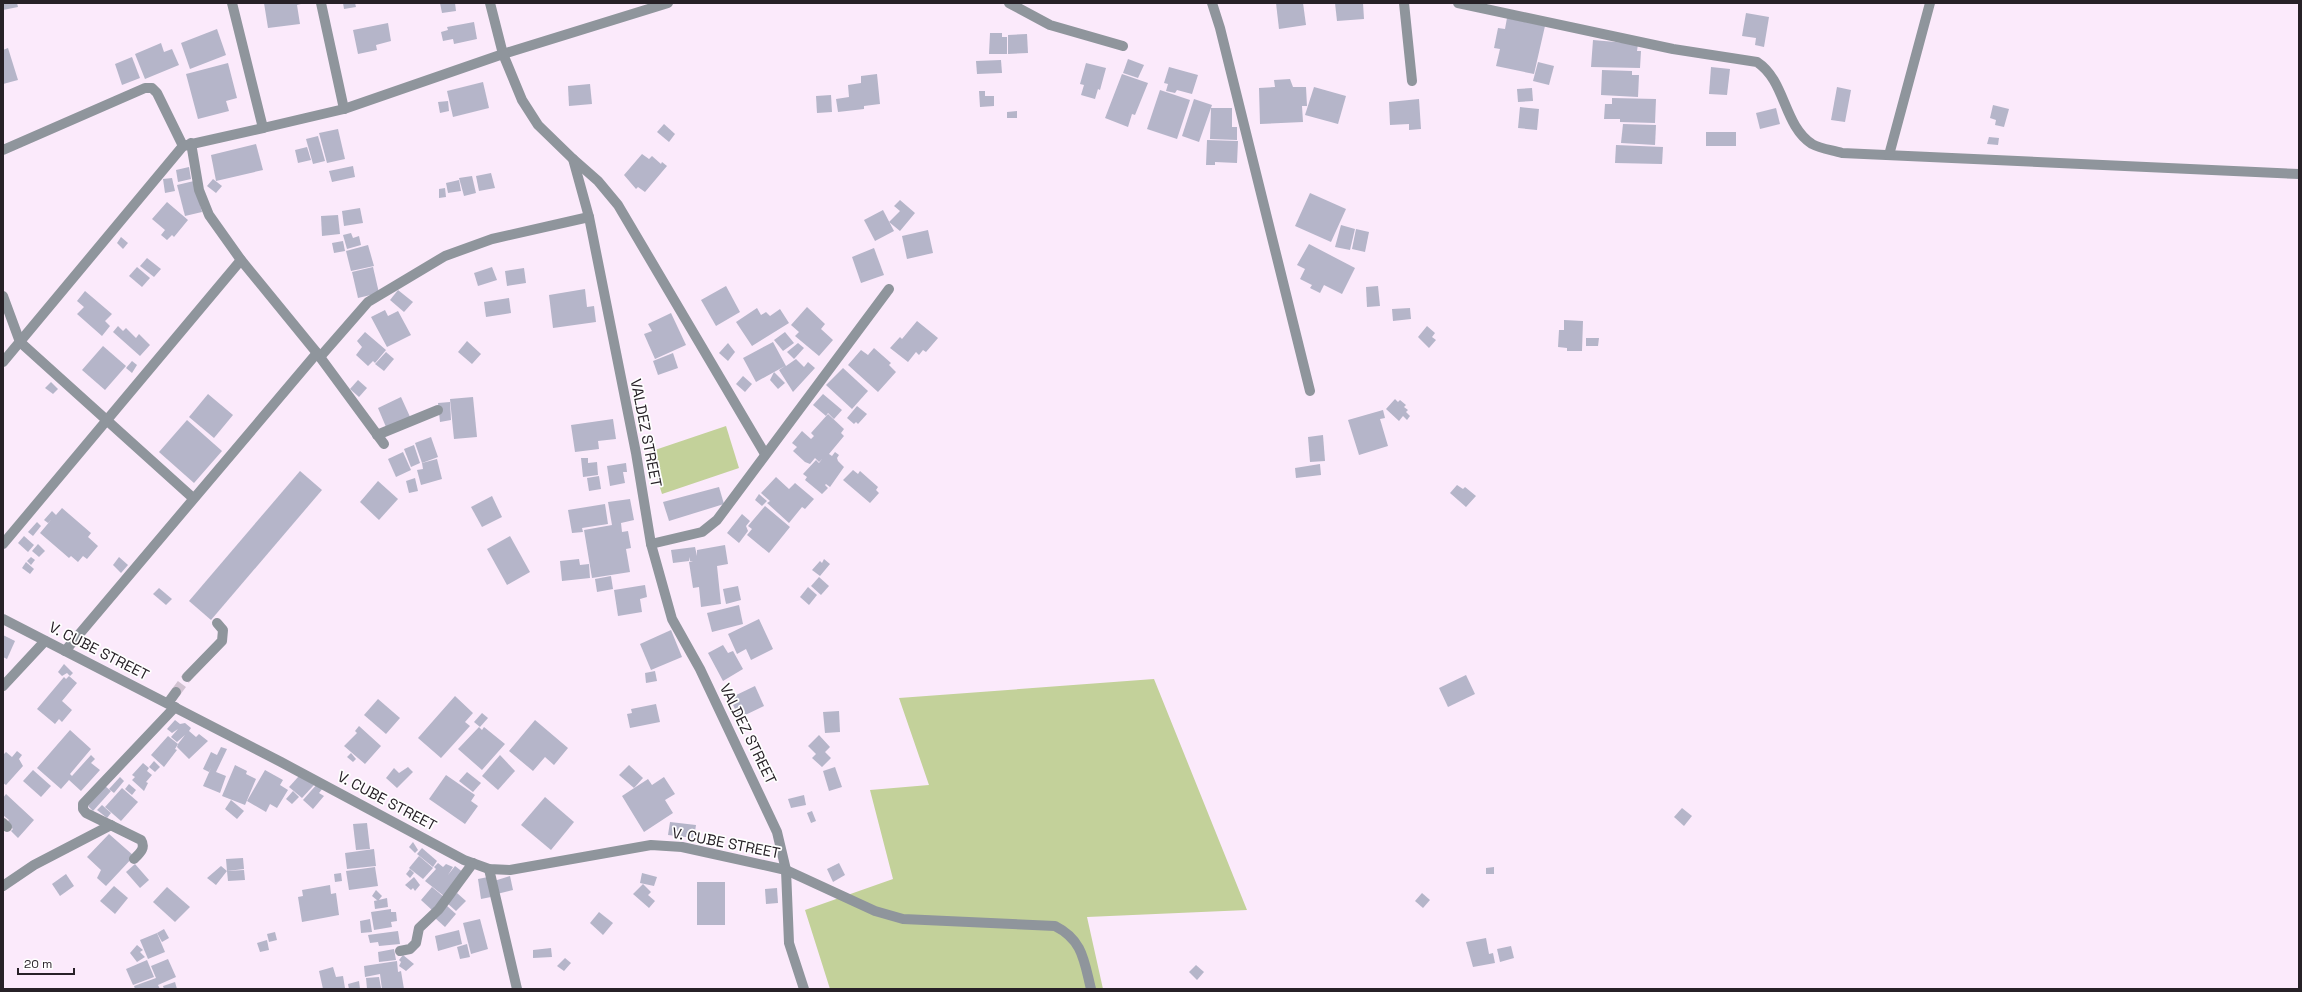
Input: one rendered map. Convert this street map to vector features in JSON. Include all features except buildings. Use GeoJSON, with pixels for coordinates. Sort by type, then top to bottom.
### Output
{"type":"FeatureCollection","features":[{"type":"Feature","properties":{"kind":"street"},"geometry":{"type":"LineString","coordinates":[[232,3],[263,128]]}},
{"type":"Feature","properties":{"kind":"street"},"geometry":{"type":"LineString","coordinates":[[321,3],[344,109]]}},
{"type":"Feature","properties":{"kind":"street"},"geometry":{"type":"LineString","coordinates":[[490,3],[503,54],[522,100],[538,125],[598,181],[618,205],[766,454]]}},
{"type":"Feature","properties":{"kind":"street"},"geometry":{"type":"LineString","coordinates":[[3,362],[187,144],[344,109],[503,54],[668,3]]}},
{"type":"Feature","properties":{"kind":"street"},"geometry":{"type":"LineString","coordinates":[[1009,3],[1050,25],[1124,46]]}},
{"type":"Feature","properties":{"kind":"street"},"geometry":{"type":"LineString","coordinates":[[1212,3],[1220,28],[1310,391]]}},
{"type":"Feature","properties":{"kind":"street"},"geometry":{"type":"LineString","coordinates":[[1404,3],[1412,81]]}},
{"type":"Feature","properties":{"kind":"street"},"geometry":{"type":"LineString","coordinates":[[1458,3],[1673,49],[1757,62],[1766,68],[1773,77],[1794,122],[1812,143],[1824,149],[1842,153],[2299,174]]}},
{"type":"Feature","properties":{"kind":"street"},"geometry":{"type":"LineString","coordinates":[[1889,155],[1930,3]]}},
{"type":"Feature","properties":{"kind":"street"},"geometry":{"type":"LineString","coordinates":[[3,150],[144,88],[152,88],[157,93],[187,144],[199,190],[209,215],[241,260],[318,355],[384,444]]}},
{"type":"Feature","properties":{"kind":"street","name":"VALDEZ STREET"},"geometry":{"type":"LineString","coordinates":[[573,159],[589,217],[636,453],[651,544],[672,619],[700,669],[764,800],[777,832],[786,870],[789,943],[804,989]]}},
{"type":"Feature","properties":{"kind":"street"},"geometry":{"type":"LineString","coordinates":[[65,651],[193,498],[318,355],[368,302],[445,256],[492,239],[589,217]]}},
{"type":"Feature","properties":{"kind":"street"},"geometry":{"type":"LineString","coordinates":[[3,544],[241,260]]}},
{"type":"Feature","properties":{"kind":"street"},"geometry":{"type":"LineString","coordinates":[[651,544],[702,532],[717,520],[889,289]]}},
{"type":"Feature","properties":{"kind":"street"},"geometry":{"type":"LineString","coordinates":[[3,296],[20,342],[193,498]]}},
{"type":"Feature","properties":{"kind":"street"},"geometry":{"type":"LineString","coordinates":[[377,435],[438,410]]}},
{"type":"Feature","properties":{"kind":"street","name":"V. CUBE STREET"},"geometry":{"type":"LineString","coordinates":[[3,619],[171,705],[472,863],[489,869],[510,870],[651,845],[682,847],[786,870],[875,911],[903,919],[1055,926],[1067,932],[1076,941],[1083,955],[1091,989]]}},
{"type":"Feature","properties":{"kind":"street"},"geometry":{"type":"LineString","coordinates":[[187,677],[222,641],[223,630],[216,623]]}},
{"type":"Feature","properties":{"kind":"street"},"geometry":{"type":"LineString","coordinates":[[3,686],[45,641]]}},
{"type":"Feature","properties":{"kind":"street"},"geometry":{"type":"LineString","coordinates":[[134,859],[143,849],[144,844],[141,840],[86,813],[83,809],[83,804],[171,705],[176,692]]}},
{"type":"Feature","properties":{"kind":"street"},"geometry":{"type":"LineString","coordinates":[[3,886],[40,861],[112,825]]}},
{"type":"Feature","properties":{"kind":"street"},"geometry":{"type":"LineString","coordinates":[[400,951],[410,949],[416,943],[419,928],[439,909],[472,863]]}},
{"type":"Feature","properties":{"kind":"street"},"geometry":{"type":"LineString","coordinates":[[489,869],[517,989]]}},
{"type":"Feature","properties":{"kind":"green space"},"geometry":{"type":"Polygon","coordinates":[[[726,426],[739,468],[662,494],[649,452],[726,426]]]}},
{"type":"Feature","properties":{"kind":"green space"},"geometry":{"type":"Polygon","coordinates":[[[1154,679],[1247,910],[1087,917],[1103,989],[830,989],[805,910],[893,879],[870,790],[929,785],[899,698],[1154,679]]]}},
{"type":"Feature","properties":{"kind":"tunnel"},"geometry":{"type":"LineString","coordinates":[[176,692],[187,677]]}}]}
